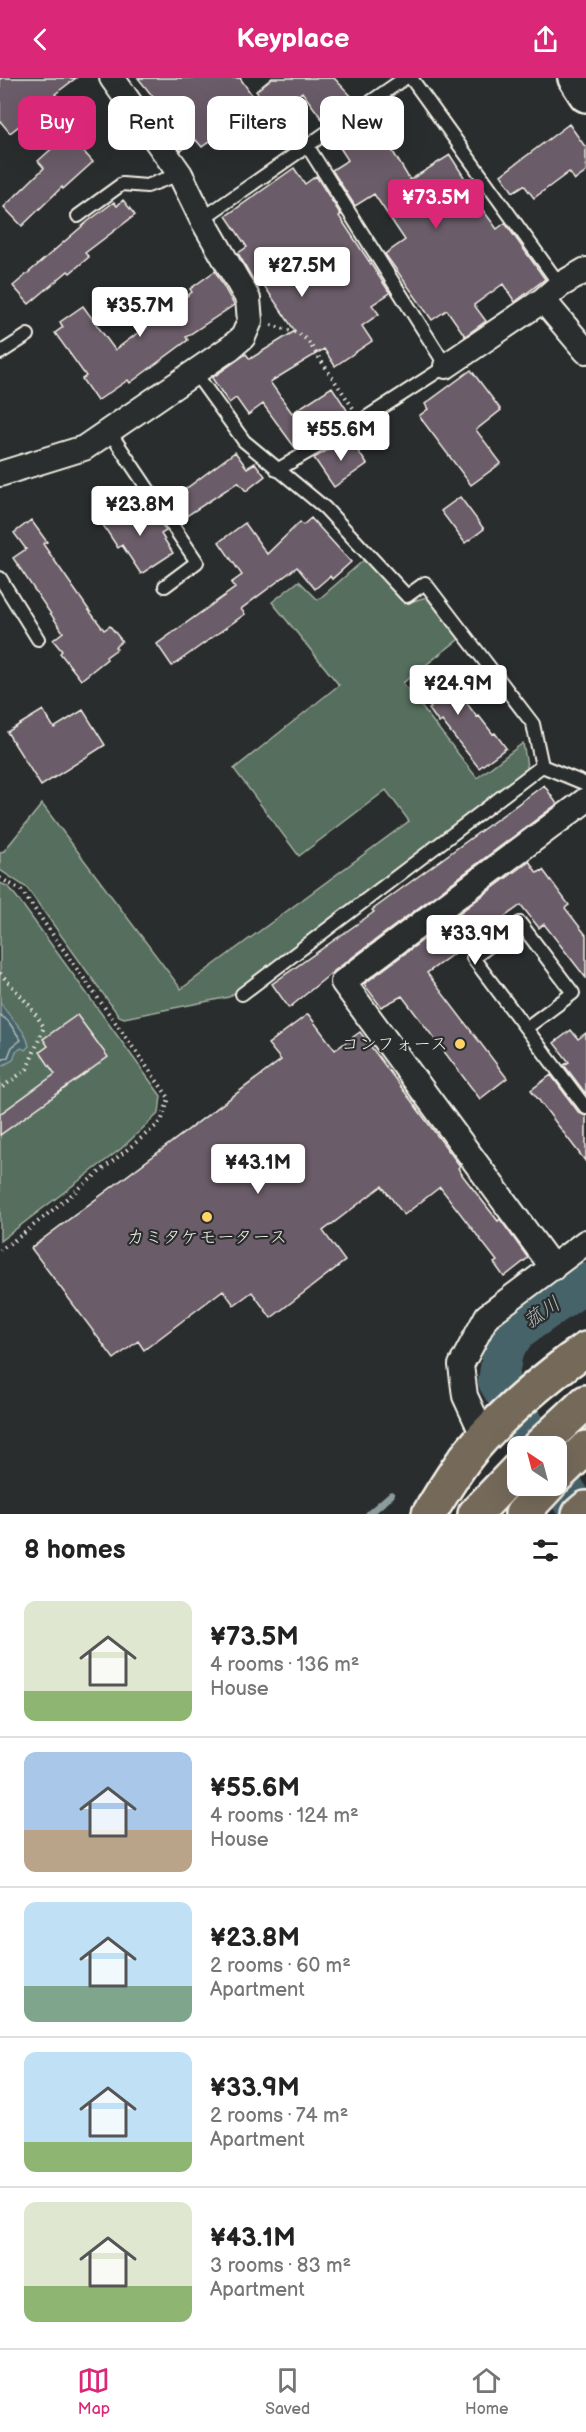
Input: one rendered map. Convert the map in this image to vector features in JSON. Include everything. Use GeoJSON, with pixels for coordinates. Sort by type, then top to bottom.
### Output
{"type":"FeatureCollection","features":[{"type":"Feature","properties":{"kind":"highway"},"geometry":{"type":"LineString","coordinates":[[429,1514],[467,1456],[488,1433],[534,1391],[586,1349]]}},
{"type":"Feature","properties":{"kind":"highway"},"geometry":{"type":"LineString","coordinates":[[549,1436],[586,1402]]}},
{"type":"Feature","properties":{"kind":"highway"},"geometry":{"type":"LineString","coordinates":[[475,1514],[507,1481]]}},
{"type":"Feature","properties":{"kind":"highway"},"geometry":{"type":"LineString","coordinates":[[522,1514],[539,1496]]}},
{"type":"Feature","properties":{"kind":"highway"},"geometry":{"type":"LineString","coordinates":[[579,1514],[586,1508]]}},
{"type":"Feature","properties":{"kind":"street"},"geometry":{"type":"LineString","coordinates":[[3,468],[84,448],[195,373],[243,337],[250,321],[248,299],[202,219],[180,174],[112,78]]}},
{"type":"Feature","properties":{"kind":"street"},"geometry":{"type":"LineString","coordinates":[[575,78],[586,95]]}},
{"type":"Feature","properties":{"kind":"street"},"geometry":{"type":"LineString","coordinates":[[446,366],[586,270]]}},
{"type":"Feature","properties":{"kind":"street"},"geometry":{"type":"LineString","coordinates":[[552,292],[586,351]]}},
{"type":"Feature","properties":{"kind":"street"},"geometry":{"type":"LineString","coordinates":[[553,1268],[343,982],[586,800]]}},
{"type":"Feature","properties":{"kind":"street"},"geometry":{"type":"LineString","coordinates":[[488,1433],[465,1396],[461,1365],[487,1316],[586,1242]]}},
{"type":"Feature","properties":{"kind":"lane"},"geometry":{"type":"LineString","coordinates":[[278,470],[361,421],[446,366],[308,147],[405,78]]}},
{"type":"Feature","properties":{"kind":"lane"},"geometry":{"type":"LineString","coordinates":[[411,78],[552,292]]}},
{"type":"Feature","properties":{"kind":"lane"},"geometry":{"type":"LineString","coordinates":[[202,219],[304,150]]}},
{"type":"Feature","properties":{"kind":"lane"},"geometry":{"type":"LineString","coordinates":[[78,216],[122,184],[147,186],[180,174]]}},
{"type":"Feature","properties":{"kind":"lane"},"geometry":{"type":"LineString","coordinates":[[0,353],[28,335]]}},
{"type":"Feature","properties":{"kind":"lane"},"geometry":{"type":"LineString","coordinates":[[195,373],[244,441],[325,508],[407,596],[425,584],[533,724],[542,766]]}},
{"type":"Feature","properties":{"kind":"lane"},"geometry":{"type":"LineString","coordinates":[[110,431],[197,562],[165,586]]}},
{"type":"Feature","properties":{"kind":"lane"},"geometry":{"type":"LineString","coordinates":[[0,578],[38,639]]}},
{"type":"Feature","properties":{"kind":"lane"},"geometry":{"type":"LineString","coordinates":[[542,766],[586,784]]}},
{"type":"Feature","properties":{"kind":"lane"},"geometry":{"type":"LineString","coordinates":[[242,994],[542,766]]}},
{"type":"Feature","properties":{"kind":"lane"},"geometry":{"type":"LineString","coordinates":[[526,1028],[573,993],[520,923],[473,958],[586,1108]]}},
{"type":"Feature","properties":{"kind":"path"},"geometry":{"type":"LineString","coordinates":[[250,321],[285,328],[298,333],[307,340],[361,421]]}},
{"type":"Feature","properties":{"kind":"path"},"geometry":{"type":"LineString","coordinates":[[0,878],[21,890],[169,1098],[161,1122],[24,1234],[0,1250]]}},
{"type":"Feature","properties":{"kind":"path"},"geometry":{"type":"LineString","coordinates":[[0,973],[29,1005],[44,1027],[27,1069],[0,1089]]}},
{"type":"Feature","properties":{"kind":"green space"},"geometry":{"type":"Polygon","coordinates":[[[365,559],[370,560],[404,598],[404,604],[426,597],[459,639],[403,683],[477,778],[523,743],[528,772],[339,911],[229,997],[124,1018],[119,1016],[27,888],[0,870],[0,852],[4,851],[42,804],[181,989],[409,821],[386,790],[299,856],[234,769],[339,685],[272,602],[299,581],[318,600],[365,559]]]}},
{"type":"Feature","properties":{"kind":"green space"},"geometry":{"type":"Polygon","coordinates":[[[0,883],[9,887],[19,900],[161,1096],[159,1113],[122,1148],[0,1241],[0,883]]]}},
{"type":"Feature","properties":{"kind":"water"},"geometry":{"type":"Polygon","coordinates":[[[0,1001],[24,1034],[29,1046],[25,1050],[22,1048],[16,1051],[13,1060],[0,1067],[0,1001]]]}},
{"type":"Feature","properties":{"kind":"building"},"geometry":{"type":"Polygon","coordinates":[[[0,78],[76,78],[55,94],[57,96],[18,96],[18,127],[10,133],[0,121],[0,78]]]}},
{"type":"Feature","properties":{"kind":"building"},"geometry":{"type":"Polygon","coordinates":[[[138,78],[240,78],[253,96],[207,96],[207,143],[202,147],[195,141],[195,96],[152,96],[138,78]]]}},
{"type":"Feature","properties":{"kind":"building"},"geometry":{"type":"Polygon","coordinates":[[[272,78],[334,78],[351,96],[320,96],[320,116],[308,100],[308,96],[302,92],[297,96],[260,96],[256,91],[272,78]]]}},
{"type":"Feature","properties":{"kind":"building"},"geometry":{"type":"Polygon","coordinates":[[[569,124],[586,148],[586,172],[575,180],[569,172],[534,198],[524,185],[513,192],[501,175],[569,124]]]}},
{"type":"Feature","properties":{"kind":"building"},"geometry":{"type":"Polygon","coordinates":[[[50,150],[82,150],[93,162],[63,189],[62,187],[22,226],[4,207],[44,168],[38,161],[50,150]]]}},
{"type":"Feature","properties":{"kind":"building"},"geometry":{"type":"Polygon","coordinates":[[[342,150],[392,150],[410,180],[450,155],[466,180],[462,182],[497,229],[505,223],[545,279],[515,302],[503,284],[474,305],[486,321],[465,336],[447,310],[432,320],[385,254],[405,240],[374,194],[355,206],[332,170],[348,160],[342,150]]]}},
{"type":"Feature","properties":{"kind":"building"},"geometry":{"type":"Polygon","coordinates":[[[294,168],[305,184],[316,176],[341,215],[339,216],[390,293],[372,305],[379,314],[362,326],[372,341],[335,366],[324,349],[270,382],[292,413],[332,387],[347,410],[343,413],[345,415],[337,421],[339,424],[296,449],[263,404],[248,415],[236,398],[229,403],[212,378],[246,354],[250,359],[295,331],[263,284],[258,288],[238,253],[247,247],[226,216],[294,168]]]}},
{"type":"Feature","properties":{"kind":"building"},"geometry":{"type":"Polygon","coordinates":[[[123,200],[135,215],[85,253],[89,257],[70,273],[68,271],[29,304],[13,286],[87,222],[114,202],[117,206],[123,200]]]}},
{"type":"Feature","properties":{"kind":"building"},"geometry":{"type":"Polygon","coordinates":[[[215,271],[234,305],[186,337],[188,340],[130,383],[128,380],[97,401],[82,379],[86,376],[55,333],[63,327],[60,322],[83,306],[115,350],[192,292],[190,289],[215,271]]]}},
{"type":"Feature","properties":{"kind":"building"},"geometry":{"type":"Polygon","coordinates":[[[471,370],[501,410],[476,430],[501,463],[471,485],[419,416],[428,409],[425,404],[471,370]]]}},
{"type":"Feature","properties":{"kind":"building"},"geometry":{"type":"Polygon","coordinates":[[[349,438],[367,464],[334,487],[314,458],[349,438]]]}},
{"type":"Feature","properties":{"kind":"building"},"geometry":{"type":"Polygon","coordinates":[[[235,452],[247,468],[255,463],[265,476],[246,491],[238,482],[179,521],[167,503],[235,452]]]}},
{"type":"Feature","properties":{"kind":"building"},"geometry":{"type":"Polygon","coordinates":[[[460,497],[484,529],[465,543],[441,511],[460,497]]]}},
{"type":"Feature","properties":{"kind":"building"},"geometry":{"type":"Polygon","coordinates":[[[138,502],[147,517],[154,512],[166,531],[161,534],[173,553],[141,574],[122,545],[118,548],[103,525],[138,502]]]}},
{"type":"Feature","properties":{"kind":"building"},"geometry":{"type":"Polygon","coordinates":[[[311,518],[351,562],[332,579],[330,576],[315,589],[297,567],[241,609],[245,614],[172,666],[157,644],[235,588],[231,583],[242,575],[219,542],[245,523],[267,554],[300,522],[303,525],[311,518]]]}},
{"type":"Feature","properties":{"kind":"building"},"geometry":{"type":"Polygon","coordinates":[[[31,520],[47,542],[43,544],[91,613],[104,630],[110,626],[122,641],[115,647],[117,649],[106,657],[107,659],[81,680],[53,640],[63,632],[13,558],[26,549],[14,533],[31,520]]]}},
{"type":"Feature","properties":{"kind":"building"},"geometry":{"type":"Polygon","coordinates":[[[440,667],[477,717],[479,716],[493,734],[495,733],[506,748],[479,768],[442,721],[439,723],[429,709],[431,708],[410,683],[427,669],[431,674],[440,667]]]}},
{"type":"Feature","properties":{"kind":"building"},"geometry":{"type":"Polygon","coordinates":[[[43,710],[54,728],[83,710],[105,745],[41,786],[7,732],[43,710]]]}},
{"type":"Feature","properties":{"kind":"building"},"geometry":{"type":"Polygon","coordinates":[[[544,785],[557,804],[334,971],[289,1008],[272,984],[374,912],[372,910],[544,785]]]}},
{"type":"Feature","properties":{"kind":"building"},"geometry":{"type":"Polygon","coordinates":[[[529,861],[537,873],[543,870],[569,905],[565,908],[586,935],[586,978],[544,924],[539,928],[521,905],[427,973],[507,1078],[480,1099],[402,996],[381,1007],[364,984],[529,861]]]}},
{"type":"Feature","properties":{"kind":"building","name":"カミタケモータース"},"geometry":{"type":"Polygon","coordinates":[[[308,1014],[335,1050],[360,1032],[460,1166],[458,1168],[463,1176],[498,1221],[500,1219],[528,1258],[504,1277],[494,1263],[497,1261],[440,1187],[404,1215],[382,1186],[323,1231],[345,1261],[271,1318],[252,1292],[234,1305],[223,1290],[144,1350],[138,1341],[114,1359],[31,1248],[281,1060],[268,1044],[308,1014]]]}},
{"type":"Feature","properties":{"kind":"building"},"geometry":{"type":"Polygon","coordinates":[[[77,1015],[108,1057],[0,1135],[0,1114],[55,1074],[40,1052],[48,1046],[43,1039],[77,1015]]]}},
{"type":"Feature","properties":{"kind":"building"},"geometry":{"type":"Polygon","coordinates":[[[571,1030],[578,1039],[586,1033],[586,1094],[564,1065],[569,1062],[554,1043],[571,1030]]]}},
{"type":"Feature","properties":{"kind":"building"},"geometry":{"type":"Polygon","coordinates":[[[551,1075],[579,1113],[586,1116],[586,1162],[531,1090],[551,1075]]]}},
{"type":"Feature","properties":{"kind":"waterway","name":"菰川"},"geometry":{"type":"LineString","coordinates":[[531,1436],[498,1381],[503,1351],[517,1330],[586,1282]]}},
{"type":"Feature","properties":{"kind":"waterway","name":"菰川"},"geometry":{"type":"LineString","coordinates":[[567,1493],[581,1514]]}},
{"type":"Feature","properties":{"kind":"waterway"},"geometry":{"type":"LineString","coordinates":[[369,1514],[391,1495]]}},
{"type":"Feature","properties":{"kind":"place","name":"コンフォース"},"geometry":{"type":"Point","coordinates":[460,1044]}},
{"type":"Feature","properties":{"kind":"place","name":"カミタケモータース"},"geometry":{"type":"Point","coordinates":[207,1217]}}]}
